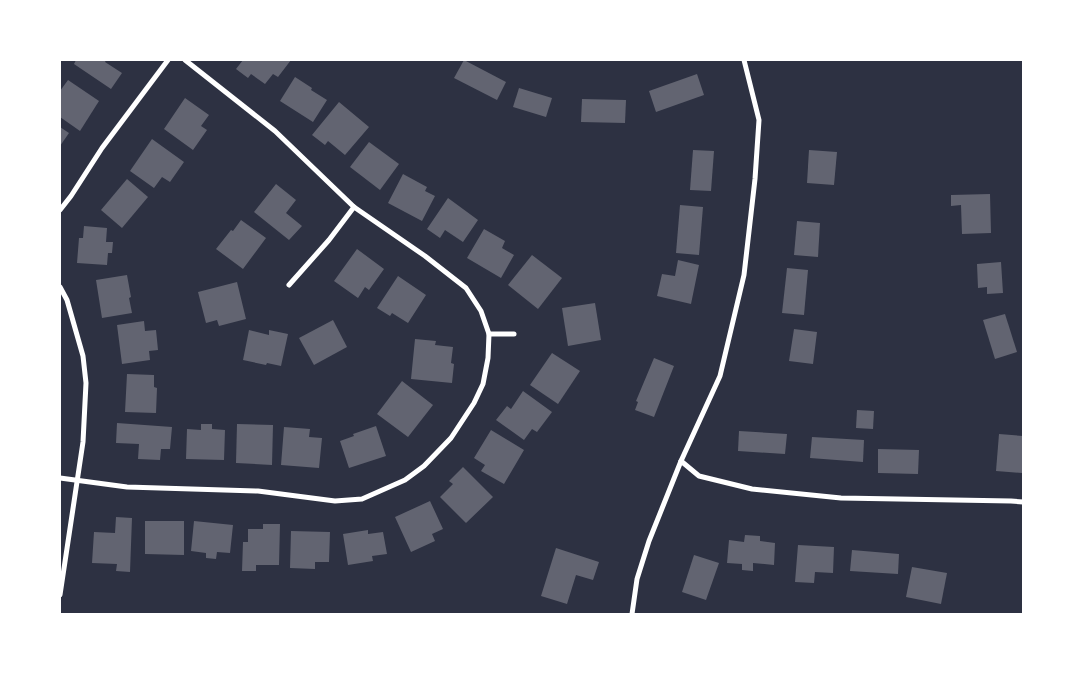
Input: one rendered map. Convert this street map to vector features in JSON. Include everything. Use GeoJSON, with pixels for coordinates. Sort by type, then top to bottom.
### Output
{"type":"FeatureCollection","features":[{"type":"Feature","properties":{"kind":"street"},"geometry":{"type":"LineString","coordinates":[[60,210],[102,148],[168,60]]}},
{"type":"Feature","properties":{"kind":"street"},"geometry":{"type":"LineString","coordinates":[[60,478],[128,487],[258,491],[335,502],[362,499],[405,480],[424,466],[451,438],[474,403],[482,384],[488,358],[489,334],[481,311],[466,288],[425,256],[354,207],[275,131],[185,60]]}},
{"type":"Feature","properties":{"kind":"street"},"geometry":{"type":"LineString","coordinates":[[632,614],[637,579],[649,541],[681,461],[720,376],[744,275],[755,179],[759,120],[744,60]]}},
{"type":"Feature","properties":{"kind":"street"},"geometry":{"type":"LineString","coordinates":[[289,285],[329,240],[354,207]]}},
{"type":"Feature","properties":{"kind":"street"},"geometry":{"type":"LineString","coordinates":[[60,288],[67,300],[83,356],[86,383],[83,442],[60,595]]}},
{"type":"Feature","properties":{"kind":"street"},"geometry":{"type":"LineString","coordinates":[[489,334],[514,334]]}},
{"type":"Feature","properties":{"kind":"street"},"geometry":{"type":"LineString","coordinates":[[681,461],[699,476],[752,489],[841,498],[1023,502]]}},
{"type":"Feature","properties":{"kind":"building"},"geometry":{"type":"Polygon","coordinates":[[[76,60],[106,60],[105,62],[122,73],[111,89],[74,64],[76,60]]]}},
{"type":"Feature","properties":{"kind":"building"},"geometry":{"type":"Polygon","coordinates":[[[243,60],[291,60],[278,77],[273,74],[265,84],[251,74],[248,78],[236,69],[243,60]]]}},
{"type":"Feature","properties":{"kind":"building"},"geometry":{"type":"Polygon","coordinates":[[[464,60],[506,82],[497,100],[454,78],[464,60]]]}},
{"type":"Feature","properties":{"kind":"building"},"geometry":{"type":"Polygon","coordinates":[[[697,74],[704,95],[656,112],[649,91],[697,74]]]}},
{"type":"Feature","properties":{"kind":"building"},"geometry":{"type":"Polygon","coordinates":[[[295,77],[327,100],[313,122],[280,101],[295,77]]]}},
{"type":"Feature","properties":{"kind":"building"},"geometry":{"type":"Polygon","coordinates":[[[68,80],[99,101],[80,131],[60,117],[60,91],[68,80]]]}},
{"type":"Feature","properties":{"kind":"building"},"geometry":{"type":"Polygon","coordinates":[[[519,88],[552,98],[546,117],[513,107],[519,88]]]}},
{"type":"Feature","properties":{"kind":"building"},"geometry":{"type":"Polygon","coordinates":[[[185,98],[209,115],[201,126],[207,130],[193,150],[164,129],[185,98]]]}},
{"type":"Feature","properties":{"kind":"building"},"geometry":{"type":"Polygon","coordinates":[[[582,99],[626,100],[625,123],[581,122],[582,99]]]}},
{"type":"Feature","properties":{"kind":"building"},"geometry":{"type":"Polygon","coordinates":[[[339,102],[369,127],[345,155],[328,141],[325,145],[312,135],[339,102]]]}},
{"type":"Feature","properties":{"kind":"building"},"geometry":{"type":"Polygon","coordinates":[[[60,127],[69,133],[60,146],[60,127]]]}},
{"type":"Feature","properties":{"kind":"building"},"geometry":{"type":"Polygon","coordinates":[[[152,139],[184,162],[170,182],[162,177],[154,188],[130,171],[152,139]]]}},
{"type":"Feature","properties":{"kind":"building"},"geometry":{"type":"Polygon","coordinates":[[[369,142],[399,164],[380,190],[350,167],[369,142]]]}},
{"type":"Feature","properties":{"kind":"building"},"geometry":{"type":"Polygon","coordinates":[[[693,150],[714,151],[711,191],[690,190],[693,150]]]}},
{"type":"Feature","properties":{"kind":"building"},"geometry":{"type":"Polygon","coordinates":[[[809,150],[837,152],[834,185],[807,183],[809,150]]]}},
{"type":"Feature","properties":{"kind":"building"},"geometry":{"type":"Polygon","coordinates":[[[403,174],[427,187],[425,191],[435,196],[422,221],[388,203],[403,174]]]}},
{"type":"Feature","properties":{"kind":"building"},"geometry":{"type":"Polygon","coordinates":[[[127,179],[148,197],[122,228],[101,210],[127,179]]]}},
{"type":"Feature","properties":{"kind":"building"},"geometry":{"type":"Polygon","coordinates":[[[276,184],[296,200],[286,213],[302,226],[289,240],[254,212],[276,184]]]}},
{"type":"Feature","properties":{"kind":"building"},"geometry":{"type":"Polygon","coordinates":[[[990,194],[991,233],[962,234],[961,205],[951,206],[951,195],[990,194]]]}},
{"type":"Feature","properties":{"kind":"building"},"geometry":{"type":"Polygon","coordinates":[[[448,198],[478,220],[463,242],[445,230],[440,238],[427,229],[448,198]]]}},
{"type":"Feature","properties":{"kind":"building"},"geometry":{"type":"Polygon","coordinates":[[[680,205],[703,207],[699,255],[676,253],[680,205]]]}},
{"type":"Feature","properties":{"kind":"building"},"geometry":{"type":"Polygon","coordinates":[[[241,220],[266,238],[243,269],[216,249],[241,220]]]}},
{"type":"Feature","properties":{"kind":"building"},"geometry":{"type":"Polygon","coordinates":[[[797,221],[820,223],[818,257],[794,255],[797,221]]]}},
{"type":"Feature","properties":{"kind":"building"},"geometry":{"type":"Polygon","coordinates":[[[84,226],[107,228],[106,242],[113,242],[112,253],[108,253],[107,265],[77,263],[79,238],[83,238],[84,226]]]}},
{"type":"Feature","properties":{"kind":"building"},"geometry":{"type":"Polygon","coordinates":[[[484,229],[505,241],[502,248],[514,255],[501,278],[467,258],[484,229]]]}},
{"type":"Feature","properties":{"kind":"building"},"geometry":{"type":"Polygon","coordinates":[[[357,249],[384,269],[369,290],[365,287],[358,298],[334,281],[357,249]]]}},
{"type":"Feature","properties":{"kind":"building"},"geometry":{"type":"Polygon","coordinates":[[[532,255],[562,278],[538,309],[508,285],[532,255]]]}},
{"type":"Feature","properties":{"kind":"building"},"geometry":{"type":"Polygon","coordinates":[[[678,260],[699,265],[691,304],[657,296],[662,274],[675,276],[678,260]]]}},
{"type":"Feature","properties":{"kind":"building"},"geometry":{"type":"Polygon","coordinates":[[[1001,262],[1003,293],[987,294],[987,287],[978,288],[977,264],[1001,262]]]}},
{"type":"Feature","properties":{"kind":"building"},"geometry":{"type":"Polygon","coordinates":[[[787,268],[808,270],[804,315],[782,313],[787,268]]]}},
{"type":"Feature","properties":{"kind":"building"},"geometry":{"type":"Polygon","coordinates":[[[127,275],[132,313],[102,318],[96,280],[127,275]]]}},
{"type":"Feature","properties":{"kind":"building"},"geometry":{"type":"Polygon","coordinates":[[[398,276],[426,295],[408,323],[392,313],[390,316],[377,308],[398,276]]]}},
{"type":"Feature","properties":{"kind":"building"},"geometry":{"type":"Polygon","coordinates":[[[237,282],[246,319],[219,326],[217,320],[206,323],[198,292],[237,282]]]}},
{"type":"Feature","properties":{"kind":"building"},"geometry":{"type":"Polygon","coordinates":[[[595,303],[601,340],[568,346],[562,308],[595,303]]]}},
{"type":"Feature","properties":{"kind":"building"},"geometry":{"type":"Polygon","coordinates":[[[1005,314],[1017,352],[995,359],[983,320],[1005,314]]]}},
{"type":"Feature","properties":{"kind":"building"},"geometry":{"type":"Polygon","coordinates":[[[333,320],[347,347],[314,365],[299,338],[333,320]]]}},
{"type":"Feature","properties":{"kind":"building"},"geometry":{"type":"Polygon","coordinates":[[[144,321],[145,331],[156,330],[158,350],[149,351],[150,360],[122,364],[117,325],[144,321]]]}},
{"type":"Feature","properties":{"kind":"building"},"geometry":{"type":"Polygon","coordinates":[[[794,329],[817,332],[813,364],[789,361],[794,329]]]}},
{"type":"Feature","properties":{"kind":"building"},"geometry":{"type":"Polygon","coordinates":[[[249,330],[269,335],[269,330],[288,334],[281,366],[243,360],[249,330]]]}},
{"type":"Feature","properties":{"kind":"building"},"geometry":{"type":"Polygon","coordinates":[[[415,339],[436,341],[435,345],[453,347],[451,363],[454,364],[452,383],[411,379],[415,339]]]}},
{"type":"Feature","properties":{"kind":"building"},"geometry":{"type":"Polygon","coordinates":[[[552,353],[580,371],[558,404],[530,385],[552,353]]]}},
{"type":"Feature","properties":{"kind":"building"},"geometry":{"type":"Polygon","coordinates":[[[654,358],[674,366],[654,417],[635,410],[638,402],[636,401],[654,358]]]}},
{"type":"Feature","properties":{"kind":"building"},"geometry":{"type":"Polygon","coordinates":[[[127,374],[154,375],[154,387],[157,388],[156,413],[125,412],[127,374]]]}},
{"type":"Feature","properties":{"kind":"building"},"geometry":{"type":"Polygon","coordinates":[[[402,381],[433,405],[408,437],[377,414],[402,381]]]}},
{"type":"Feature","properties":{"kind":"building"},"geometry":{"type":"Polygon","coordinates":[[[523,391],[552,412],[537,432],[532,429],[524,440],[496,420],[507,406],[511,409],[523,391]]]}},
{"type":"Feature","properties":{"kind":"building"},"geometry":{"type":"Polygon","coordinates":[[[857,410],[874,411],[873,429],[856,428],[857,410]]]}},
{"type":"Feature","properties":{"kind":"building"},"geometry":{"type":"Polygon","coordinates":[[[117,423],[172,427],[170,449],[161,449],[160,460],[138,459],[139,444],[116,443],[117,423]]]}},
{"type":"Feature","properties":{"kind":"building"},"geometry":{"type":"Polygon","coordinates":[[[201,424],[212,424],[212,429],[225,430],[224,460],[186,459],[187,429],[201,430],[201,424]]]}},
{"type":"Feature","properties":{"kind":"building"},"geometry":{"type":"Polygon","coordinates":[[[237,424],[273,425],[272,465],[236,463],[237,424]]]}},
{"type":"Feature","properties":{"kind":"building"},"geometry":{"type":"Polygon","coordinates":[[[376,426],[386,456],[349,468],[340,441],[376,426]]]}},
{"type":"Feature","properties":{"kind":"building"},"geometry":{"type":"Polygon","coordinates":[[[284,427],[310,429],[309,437],[322,438],[319,468],[281,465],[284,427]]]}},
{"type":"Feature","properties":{"kind":"building"},"geometry":{"type":"Polygon","coordinates":[[[491,430],[524,450],[504,484],[481,471],[485,465],[474,458],[491,430]]]}},
{"type":"Feature","properties":{"kind":"building"},"geometry":{"type":"Polygon","coordinates":[[[739,431],[787,434],[785,454],[738,451],[739,431]]]}},
{"type":"Feature","properties":{"kind":"building"},"geometry":{"type":"Polygon","coordinates":[[[999,434],[1023,436],[1022,473],[996,471],[999,434]]]}},
{"type":"Feature","properties":{"kind":"building"},"geometry":{"type":"Polygon","coordinates":[[[812,437],[864,440],[863,462],[810,458],[812,437]]]}},
{"type":"Feature","properties":{"kind":"building"},"geometry":{"type":"Polygon","coordinates":[[[878,449],[919,450],[918,474],[878,473],[878,449]]]}},
{"type":"Feature","properties":{"kind":"building"},"geometry":{"type":"Polygon","coordinates":[[[463,467],[493,497],[466,523],[440,497],[453,484],[449,481],[463,467]]]}},
{"type":"Feature","properties":{"kind":"building"},"geometry":{"type":"Polygon","coordinates":[[[430,501],[443,529],[432,534],[435,541],[411,552],[395,517],[430,501]]]}},
{"type":"Feature","properties":{"kind":"building"},"geometry":{"type":"Polygon","coordinates":[[[116,517],[132,518],[130,572],[116,571],[117,564],[92,563],[94,532],[115,533],[116,517]]]}},
{"type":"Feature","properties":{"kind":"building"},"geometry":{"type":"Polygon","coordinates":[[[145,521],[184,521],[184,555],[145,554],[145,521]]]}},
{"type":"Feature","properties":{"kind":"building"},"geometry":{"type":"Polygon","coordinates":[[[194,521],[233,525],[230,553],[217,552],[216,559],[206,558],[206,553],[191,551],[194,521]]]}},
{"type":"Feature","properties":{"kind":"building"},"geometry":{"type":"Polygon","coordinates":[[[263,524],[280,524],[279,565],[256,565],[256,571],[242,571],[243,542],[248,542],[248,529],[263,529],[263,524]]]}},
{"type":"Feature","properties":{"kind":"building"},"geometry":{"type":"Polygon","coordinates":[[[368,530],[368,534],[383,532],[387,554],[372,556],[373,561],[348,565],[343,534],[368,530]]]}},
{"type":"Feature","properties":{"kind":"building"},"geometry":{"type":"Polygon","coordinates":[[[291,531],[330,532],[329,562],[315,562],[315,569],[290,568],[291,531]]]}},
{"type":"Feature","properties":{"kind":"building"},"geometry":{"type":"Polygon","coordinates":[[[745,535],[760,536],[760,541],[775,543],[774,565],[753,563],[753,571],[742,570],[742,564],[727,563],[729,540],[744,542],[745,535]]]}},
{"type":"Feature","properties":{"kind":"building"},"geometry":{"type":"Polygon","coordinates":[[[798,545],[834,547],[833,573],[815,572],[814,583],[795,582],[798,545]]]}},
{"type":"Feature","properties":{"kind":"building"},"geometry":{"type":"Polygon","coordinates":[[[556,548],[599,562],[593,580],[576,575],[567,604],[541,596],[556,548]]]}},
{"type":"Feature","properties":{"kind":"building"},"geometry":{"type":"Polygon","coordinates":[[[852,550],[899,554],[898,574],[850,571],[852,550]]]}},
{"type":"Feature","properties":{"kind":"building"},"geometry":{"type":"Polygon","coordinates":[[[694,555],[719,563],[706,600],[682,592],[694,555]]]}},
{"type":"Feature","properties":{"kind":"building"},"geometry":{"type":"Polygon","coordinates":[[[912,567],[947,573],[941,604],[906,597],[912,567]]]}}]}
